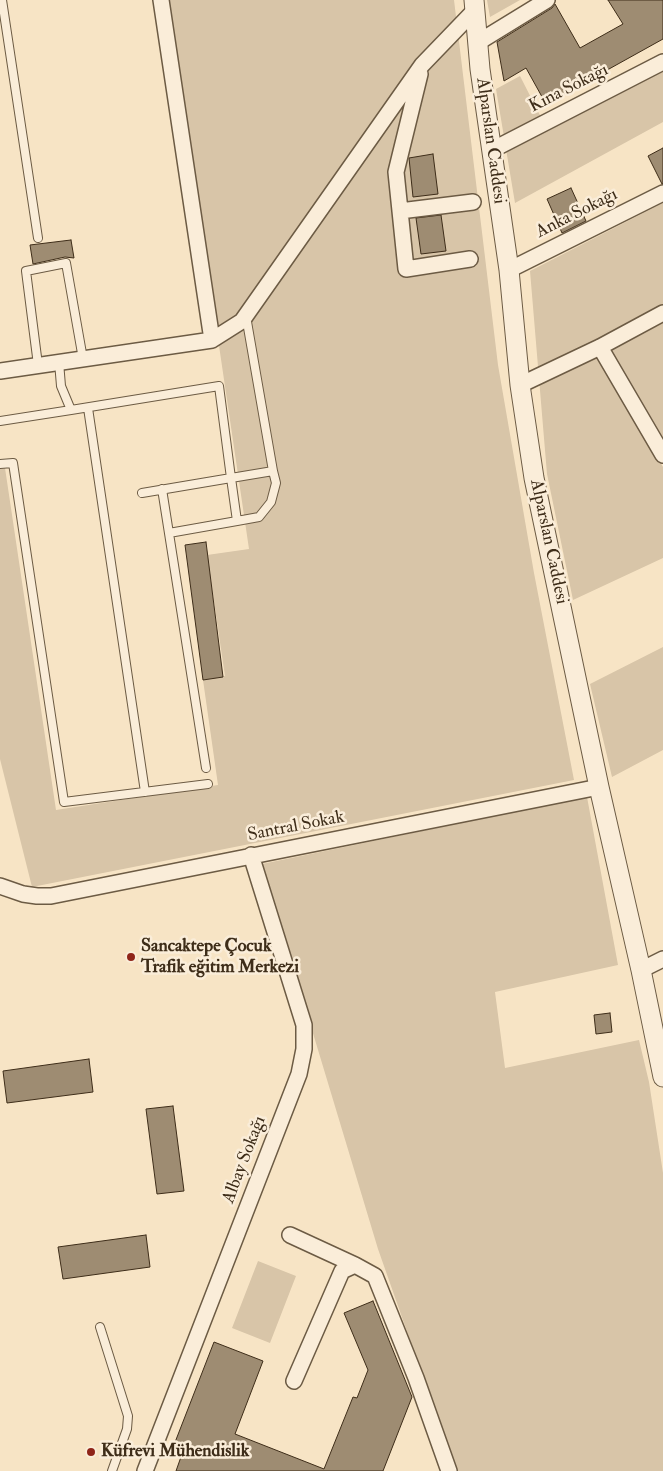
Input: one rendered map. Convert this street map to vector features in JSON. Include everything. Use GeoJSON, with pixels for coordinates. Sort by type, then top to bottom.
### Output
{"type":"FeatureCollection","features":[{"type":"Feature","properties":{"kind":"street"},"geometry":{"type":"LineString","coordinates":[[161,0],[212,340]]}},
{"type":"Feature","properties":{"kind":"street"},"geometry":{"type":"LineString","coordinates":[[478,43],[547,0]]}},
{"type":"Feature","properties":{"kind":"street"},"geometry":{"type":"LineString","coordinates":[[0,371],[212,340],[242,321],[422,65],[474,5]]}},
{"type":"Feature","properties":{"kind":"street","name":"Alparslan Caddesi"},"geometry":{"type":"LineString","coordinates":[[474,5],[509,270],[520,385],[534,478],[599,787],[642,970],[663,1077]]}},
{"type":"Feature","properties":{"kind":"street","name":"Kına Sokağı"},"geometry":{"type":"LineString","coordinates":[[492,150],[663,62]]}},
{"type":"Feature","properties":{"kind":"street"},"geometry":{"type":"LineString","coordinates":[[422,65],[396,172],[406,269],[470,259]]}},
{"type":"Feature","properties":{"kind":"street","name":"Anka Sokağı"},"geometry":{"type":"LineString","coordinates":[[509,270],[663,193]]}},
{"type":"Feature","properties":{"kind":"street"},"geometry":{"type":"LineString","coordinates":[[400,211],[473,202]]}},
{"type":"Feature","properties":{"kind":"street"},"geometry":{"type":"LineString","coordinates":[[520,385],[600,347],[663,313]]}},
{"type":"Feature","properties":{"kind":"street"},"geometry":{"type":"LineString","coordinates":[[600,347],[661,449]]}},
{"type":"Feature","properties":{"kind":"street","name":"Santral Sokak"},"geometry":{"type":"LineString","coordinates":[[0,886],[23,894],[51,896],[599,787]]}},
{"type":"Feature","properties":{"kind":"street","name":"Albay Sokağı"},"geometry":{"type":"LineString","coordinates":[[145,1471],[299,1074],[304,1049],[304,1025],[251,855]]}},
{"type":"Feature","properties":{"kind":"street"},"geometry":{"type":"LineString","coordinates":[[642,970],[663,960]]}},
{"type":"Feature","properties":{"kind":"street"},"geometry":{"type":"LineString","coordinates":[[290,1235],[375,1276],[416,1378],[445,1467]]}},
{"type":"Feature","properties":{"kind":"street"},"geometry":{"type":"LineString","coordinates":[[294,1381],[342,1272],[355,1265]]}},
{"type":"Feature","properties":{"kind":"lane"},"geometry":{"type":"LineString","coordinates":[[2,0],[38,238]]}},
{"type":"Feature","properties":{"kind":"lane"},"geometry":{"type":"LineString","coordinates":[[38,365],[26,271],[66,263],[82,359]]}},
{"type":"Feature","properties":{"kind":"lane"},"geometry":{"type":"LineString","coordinates":[[168,533],[259,517],[270,502],[276,483],[246,315]]}},
{"type":"Feature","properties":{"kind":"lane"},"geometry":{"type":"LineString","coordinates":[[59,362],[60,386],[71,410]]}},
{"type":"Feature","properties":{"kind":"lane"},"geometry":{"type":"LineString","coordinates":[[0,421],[219,386],[237,521]]}},
{"type":"Feature","properties":{"kind":"lane"},"geometry":{"type":"LineString","coordinates":[[88,408],[144,792]]}},
{"type":"Feature","properties":{"kind":"lane"},"geometry":{"type":"LineString","coordinates":[[0,464],[13,463],[64,802],[208,784]]}},
{"type":"Feature","properties":{"kind":"lane"},"geometry":{"type":"LineString","coordinates":[[142,492],[273,471]]}},
{"type":"Feature","properties":{"kind":"lane"},"geometry":{"type":"LineString","coordinates":[[162,490],[206,768]]}},
{"type":"Feature","properties":{"kind":"lane"},"geometry":{"type":"LineString","coordinates":[[100,1327],[128,1416],[127,1429],[112,1471]]}},
{"type":"Feature","properties":{"kind":"shaded area"},"geometry":{"type":"Polygon","coordinates":[[[168,0],[454,0],[498,365],[534,573],[574,780],[32,887],[0,759],[0,469],[5,468],[56,810],[218,785],[203,680],[225,676],[207,555],[249,549],[168,0]]]}},
{"type":"Feature","properties":{"kind":"shaded area"},"geometry":{"type":"Polygon","coordinates":[[[487,0],[520,0],[490,17],[487,0]]]}},
{"type":"Feature","properties":{"kind":"shaded area"},"geometry":{"type":"Polygon","coordinates":[[[663,69],[663,122],[515,203],[496,89],[520,76],[548,131],[663,69]]]}},
{"type":"Feature","properties":{"kind":"shaded area"},"geometry":{"type":"Polygon","coordinates":[[[663,203],[663,439],[651,446],[663,467],[663,558],[573,600],[547,474],[530,271],[663,203]]]}},
{"type":"Feature","properties":{"kind":"shaded area"},"geometry":{"type":"Polygon","coordinates":[[[663,647],[663,750],[612,777],[590,684],[663,647]]]}},
{"type":"Feature","properties":{"kind":"shaded area"},"geometry":{"type":"Polygon","coordinates":[[[587,797],[618,965],[495,992],[505,1068],[639,1040],[649,1082],[663,1173],[663,1471],[456,1471],[378,1249],[262,864],[587,797]]]}},
{"type":"Feature","properties":{"kind":"shaded area"},"geometry":{"type":"Polygon","coordinates":[[[258,1261],[296,1276],[270,1343],[232,1328],[258,1261]]]}},
{"type":"Feature","properties":{"kind":"building"},"geometry":{"type":"Polygon","coordinates":[[[608,0],[663,0],[663,39],[546,104],[526,68],[504,81],[497,42],[552,8],[555,4],[580,48],[623,24],[608,0]]]}},
{"type":"Feature","properties":{"kind":"building"},"geometry":{"type":"Polygon","coordinates":[[[663,148],[663,184],[662,184],[648,156],[663,148]]]}},
{"type":"Feature","properties":{"kind":"building"},"geometry":{"type":"Polygon","coordinates":[[[433,154],[438,194],[413,197],[409,158],[433,154]]]}},
{"type":"Feature","properties":{"kind":"building"},"geometry":{"type":"Polygon","coordinates":[[[571,188],[586,221],[562,233],[547,199],[571,188]]]}},
{"type":"Feature","properties":{"kind":"building"},"geometry":{"type":"Polygon","coordinates":[[[441,215],[446,251],[421,254],[416,218],[441,215]]]}},
{"type":"Feature","properties":{"kind":"building"},"geometry":{"type":"Polygon","coordinates":[[[71,240],[74,258],[65,257],[33,264],[30,245],[71,240]]]}},
{"type":"Feature","properties":{"kind":"building"},"geometry":{"type":"Polygon","coordinates":[[[206,542],[223,677],[203,680],[185,545],[206,542]]]}},
{"type":"Feature","properties":{"kind":"building"},"geometry":{"type":"Polygon","coordinates":[[[610,1013],[612,1032],[596,1034],[594,1015],[610,1013]]]}},
{"type":"Feature","properties":{"kind":"building"},"geometry":{"type":"Polygon","coordinates":[[[89,1059],[93,1092],[7,1103],[3,1071],[89,1059]]]}},
{"type":"Feature","properties":{"kind":"building"},"geometry":{"type":"Polygon","coordinates":[[[173,1106],[184,1191],[157,1194],[146,1109],[173,1106]]]}},
{"type":"Feature","properties":{"kind":"building"},"geometry":{"type":"Polygon","coordinates":[[[146,1235],[150,1267],[63,1279],[58,1247],[146,1235]]]}},
{"type":"Feature","properties":{"kind":"building"},"geometry":{"type":"Polygon","coordinates":[[[373,1301],[412,1397],[383,1471],[176,1471],[182,1454],[172,1450],[214,1342],[263,1361],[235,1434],[324,1469],[353,1397],[357,1398],[368,1370],[344,1313],[373,1301]]]}},
{"type":"Feature","properties":{"kind":"place","name":"Sancaktepe Çocuk Trafik eğitim Merkezi"},"geometry":{"type":"Point","coordinates":[131,957]}},
{"type":"Feature","properties":{"kind":"place","name":"Küfrevi Mühendislik"},"geometry":{"type":"Point","coordinates":[91,1452]}}]}
